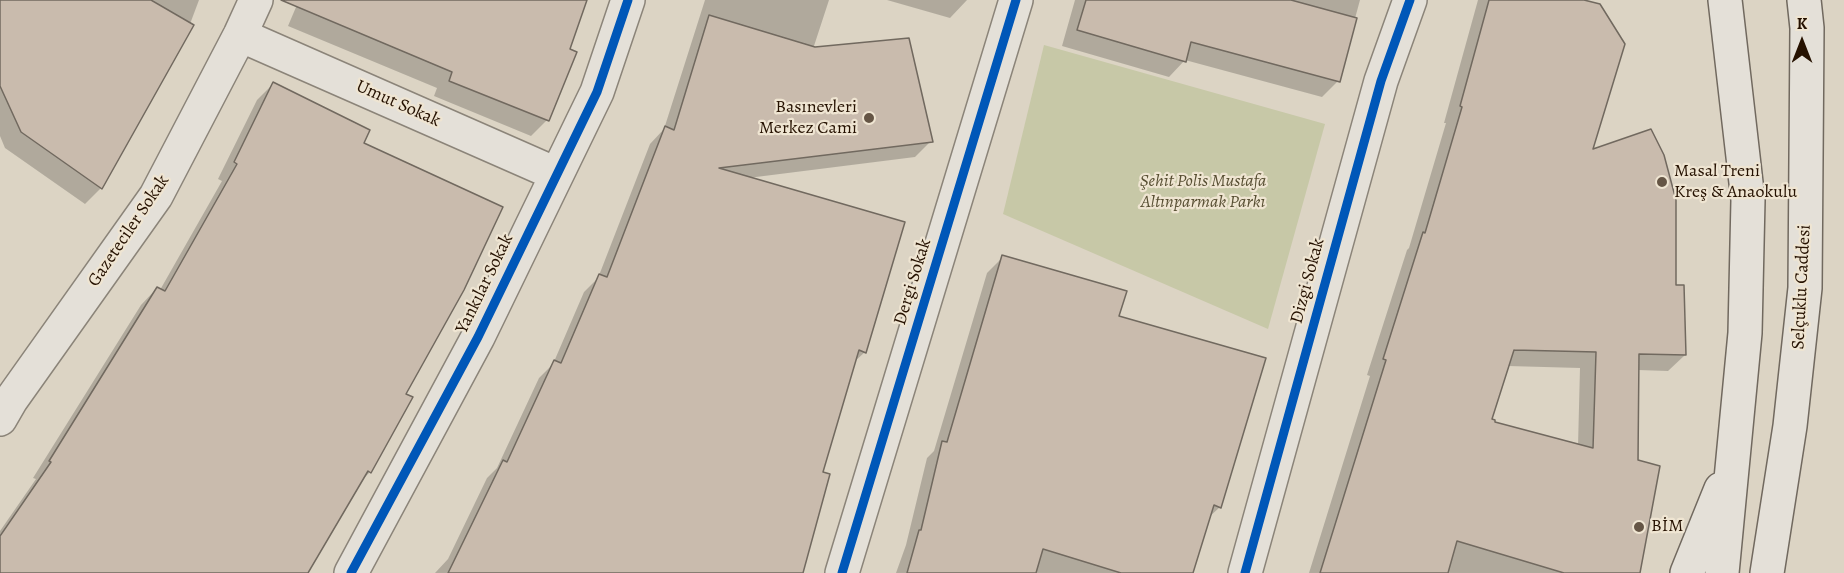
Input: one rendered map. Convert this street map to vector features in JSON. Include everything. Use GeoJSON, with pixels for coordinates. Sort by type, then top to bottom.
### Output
{"type":"FeatureCollection","features":[{"type":"Feature","properties":{"kind":"street","name":"Gazeteciler Sokak"},"geometry":{"type":"LineString","coordinates":[[4,402],[156,196],[256,0]]}},
{"type":"Feature","properties":{"kind":"street","name":"Yankılar Sokak"},"geometry":{"type":"LineString","coordinates":[[351,573],[478,337],[597,92],[628,0]]}},
{"type":"Feature","properties":{"kind":"street","name":"Dergi Sokak"},"geometry":{"type":"LineString","coordinates":[[842,573],[1016,0]]}},
{"type":"Feature","properties":{"kind":"street","name":"Dizgi Sokak"},"geometry":{"type":"LineString","coordinates":[[1245,573],[1381,81],[1410,0]]}},
{"type":"Feature","properties":{"kind":"street"},"geometry":{"type":"LineString","coordinates":[[1722,573],[1745,333],[1748,200],[1725,0]]}},
{"type":"Feature","properties":{"kind":"street","name":"Selçuklu Caddesi"},"geometry":{"type":"LineString","coordinates":[[1767,573],[1790,426],[1805,288],[1807,27],[1804,0]]}},
{"type":"Feature","properties":{"kind":"street","name":"Umut Sokak"},"geometry":{"type":"LineString","coordinates":[[240,35],[556,174]]}},
{"type":"Feature","properties":{"kind":"street"},"geometry":{"type":"LineString","coordinates":[[1687,573],[1733,460]]}},
{"type":"Feature","properties":{"kind":"green space","name":"Şehit Polis Mustafa Altınparmak Parkı"},"geometry":{"type":"Polygon","coordinates":[[[1044,45],[1325,124],[1268,329],[1003,214],[1044,45]]]}},
{"type":"Feature","properties":{"kind":"building"},"geometry":{"type":"Polygon","coordinates":[[[0,0],[151,0],[194,25],[102,189],[21,132],[0,86],[0,0]]]}},
{"type":"Feature","properties":{"kind":"building"},"geometry":{"type":"Polygon","coordinates":[[[281,0],[587,0],[570,49],[577,52],[549,121],[449,81],[452,72],[281,0]]]}},
{"type":"Feature","properties":{"kind":"building"},"geometry":{"type":"Polygon","coordinates":[[[1086,0],[1291,0],[1357,18],[1340,82],[1191,42],[1186,62],[1077,30],[1086,0]]]}},
{"type":"Feature","properties":{"kind":"building"},"geometry":{"type":"Polygon","coordinates":[[[1489,0],[1584,0],[1600,4],[1625,44],[1593,149],[1651,129],[1664,155],[1676,200],[1676,285],[1684,285],[1686,355],[1639,354],[1638,460],[1660,466],[1640,573],[1564,573],[1457,541],[1448,573],[1320,573],[1386,360],[1383,359],[1423,232],[1425,233],[1462,107],[1460,106],[1489,0]],[[1514,350],[1492,419],[1495,422],[1593,448],[1596,352],[1514,350]]]}},
{"type":"Feature","properties":{"kind":"building"},"geometry":{"type":"Polygon","coordinates":[[[709,15],[815,47],[909,38],[933,142],[719,168],[905,222],[866,353],[859,350],[823,472],[830,474],[803,573],[448,573],[503,460],[507,462],[554,360],[561,363],[599,274],[607,277],[665,126],[674,130],[709,15]]]}},
{"type":"Feature","properties":{"kind":"building"},"geometry":{"type":"Polygon","coordinates":[[[273,82],[370,130],[364,143],[503,207],[464,290],[406,394],[413,397],[371,473],[368,471],[308,573],[0,573],[0,536],[51,462],[49,461],[157,287],[165,291],[237,164],[234,162],[273,82]]]}},
{"type":"Feature","properties":{"kind":"building"},"geometry":{"type":"Polygon","coordinates":[[[1002,255],[1127,291],[1119,316],[1266,358],[1221,508],[1214,505],[1193,573],[1121,573],[1043,549],[1036,573],[907,573],[919,530],[921,530],[942,441],[947,442],[1002,255]]]}},
{"type":"Feature","properties":{"kind":"cycle path"},"geometry":{"type":"LineString","coordinates":[[351,573],[478,337],[597,92],[628,0]]}},
{"type":"Feature","properties":{"kind":"cycle path"},"geometry":{"type":"LineString","coordinates":[[842,573],[1016,0]]}},
{"type":"Feature","properties":{"kind":"cycle path"},"geometry":{"type":"LineString","coordinates":[[1245,573],[1381,81],[1410,0]]}},
{"type":"Feature","properties":{"kind":"place","name":"Basınevleri Merkez Cami"},"geometry":{"type":"Point","coordinates":[869,118]}},
{"type":"Feature","properties":{"kind":"place","name":"Masal Treni Kreş & Anaokulu"},"geometry":{"type":"Point","coordinates":[1662,182]}},
{"type":"Feature","properties":{"kind":"place","name":"BİM"},"geometry":{"type":"Point","coordinates":[1639,527]}}]}
